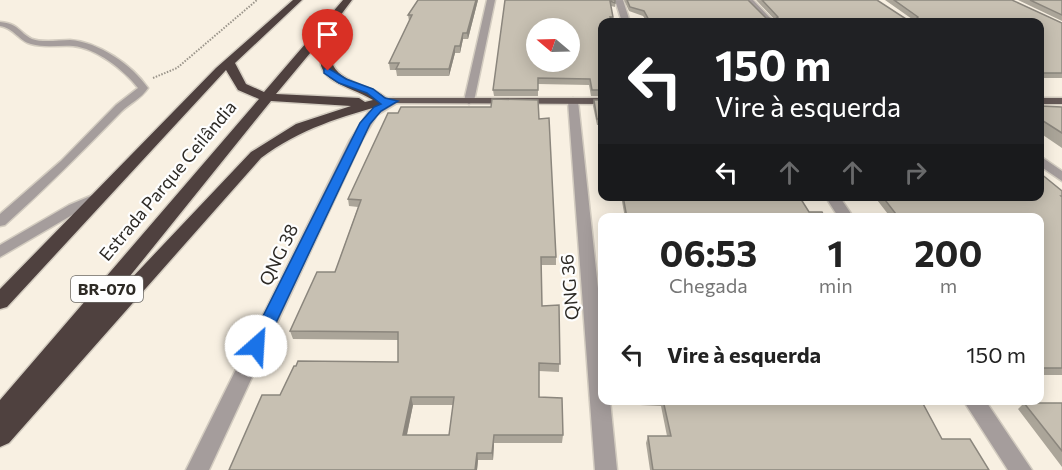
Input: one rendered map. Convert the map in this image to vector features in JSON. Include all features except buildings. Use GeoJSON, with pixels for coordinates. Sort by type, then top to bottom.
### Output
{"type":"FeatureCollection","features":[{"type":"Feature","properties":{"kind":"highway","name":"Estrada Parque Ceilândia"},"geometry":{"type":"LineString","coordinates":[[0,302],[229,62],[298,0]]}},
{"type":"Feature","properties":{"kind":"highway","name":"Estrada Parque Ceilândia"},"geometry":{"type":"LineString","coordinates":[[0,418],[348,0]]}},
{"type":"Feature","properties":{"kind":"highway"},"geometry":{"type":"LineString","coordinates":[[338,13],[325,54],[324,63],[328,71],[342,81],[370,91],[388,101]]}},
{"type":"Feature","properties":{"kind":"highway"},"geometry":{"type":"LineString","coordinates":[[229,62],[237,81],[243,87],[252,93],[268,97],[388,101]]}},
{"type":"Feature","properties":{"kind":"highway"},"geometry":{"type":"LineString","coordinates":[[0,435],[256,155],[292,130],[337,113],[388,101]]}},
{"type":"Feature","properties":{"kind":"main road"},"geometry":{"type":"LineString","coordinates":[[388,101],[598,101]]}},
{"type":"Feature","properties":{"kind":"main road"},"geometry":{"type":"LineString","coordinates":[[1044,101],[1062,101]]}},
{"type":"Feature","properties":{"kind":"street"},"geometry":{"type":"LineString","coordinates":[[469,101],[491,0]]}},
{"type":"Feature","properties":{"kind":"street"},"geometry":{"type":"LineString","coordinates":[[619,0],[625,18]]}},
{"type":"Feature","properties":{"kind":"street"},"geometry":{"type":"LineString","coordinates":[[749,0],[766,18]]}},
{"type":"Feature","properties":{"kind":"street"},"geometry":{"type":"LineString","coordinates":[[0,24],[13,25],[26,39],[33,42],[90,46],[141,83],[143,88],[141,92],[120,106],[65,164],[0,222]]}},
{"type":"Feature","properties":{"kind":"street","name":"QNG 38"},"geometry":{"type":"LineString","coordinates":[[197,470],[356,140],[373,113],[388,101]]}},
{"type":"Feature","properties":{"kind":"street","name":"QNG 36"},"geometry":{"type":"LineString","coordinates":[[573,101],[598,381]]}},
{"type":"Feature","properties":{"kind":"street"},"geometry":{"type":"LineString","coordinates":[[1044,162],[1062,177]]}},
{"type":"Feature","properties":{"kind":"street"},"geometry":{"type":"LineString","coordinates":[[0,252],[74,208],[100,196]]}},
{"type":"Feature","properties":{"kind":"street","name":"QNG 36"},"geometry":{"type":"LineString","coordinates":[[600,405],[606,470]]}},
{"type":"Feature","properties":{"kind":"street"},"geometry":{"type":"LineString","coordinates":[[976,405],[1021,470]]}},
{"type":"Feature","properties":{"kind":"path"},"geometry":{"type":"LineString","coordinates":[[141,83],[177,68],[257,0]]}},
{"type":"Feature","properties":{"kind":"route"},"geometry":{"type":"LineString","coordinates":[[256,346],[356,140],[373,113],[393,101],[383,101],[370,91],[342,81],[328,71]]}}]}
